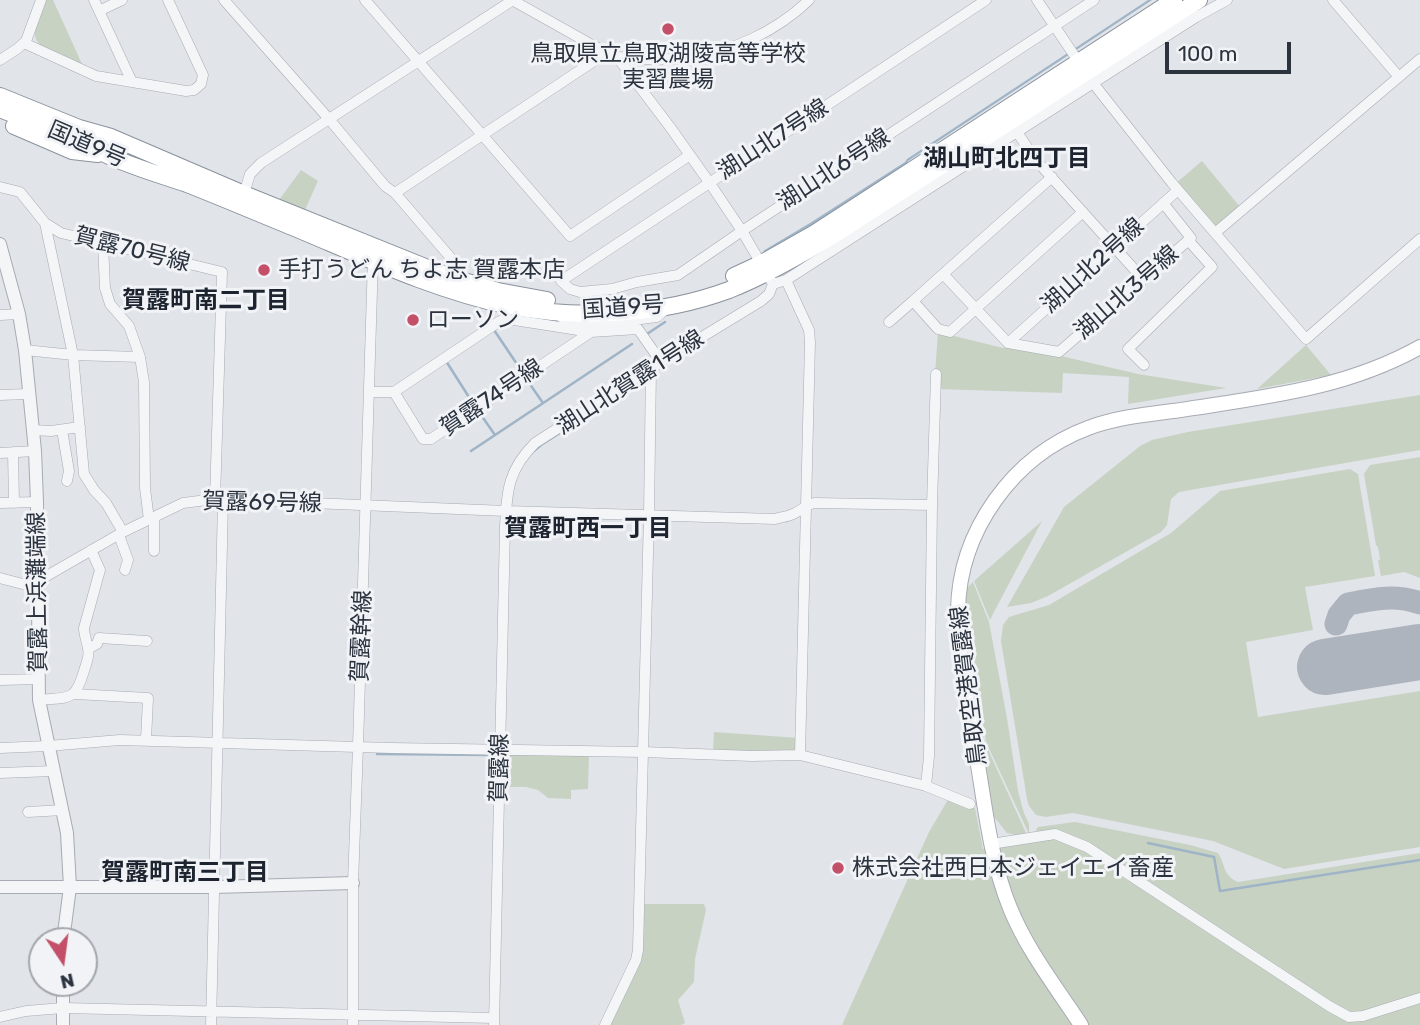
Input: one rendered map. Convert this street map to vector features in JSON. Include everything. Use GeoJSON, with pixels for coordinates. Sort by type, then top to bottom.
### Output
{"type":"FeatureCollection","features":[{"type":"Feature","properties":{"kind":"highway","name":"国道9号"},"geometry":{"type":"LineString","coordinates":[[0,109],[90,145],[107,155],[373,254],[528,298],[580,303],[618,302],[674,294],[726,279],[767,273],[830,223],[1174,0]]}},
{"type":"Feature","properties":{"kind":"highway","name":"国道9号"},"geometry":{"type":"LineString","coordinates":[[0,96],[79,128],[111,137],[244,194],[446,288],[510,306],[547,311],[612,313],[670,305],[727,290],[767,273],[837,233],[1199,0]]}},
{"type":"Feature","properties":{"kind":"highway"},"geometry":{"type":"LineString","coordinates":[[0,84],[87,122],[111,137]]}},
{"type":"Feature","properties":{"kind":"highway"},"geometry":{"type":"LineString","coordinates":[[0,120],[72,151],[107,155]]}},
{"type":"Feature","properties":{"kind":"main road","name":"鳥取空港賀露線"},"geometry":{"type":"LineString","coordinates":[[1081,1025],[1019,928],[1005,895],[991,844],[958,624],[961,579],[978,527],[1009,482],[1029,463],[1054,445],[1097,425],[1317,387],[1367,373],[1420,347]]}},
{"type":"Feature","properties":{"kind":"street"},"geometry":{"type":"LineString","coordinates":[[0,60],[26,41],[41,0]]}},
{"type":"Feature","properties":{"kind":"street"},"geometry":{"type":"LineString","coordinates":[[94,0],[132,82]]}},
{"type":"Feature","properties":{"kind":"street"},"geometry":{"type":"LineString","coordinates":[[99,11],[122,0]]}},
{"type":"Feature","properties":{"kind":"street"},"geometry":{"type":"LineString","coordinates":[[24,43],[96,76],[190,91],[197,89],[203,75],[168,0]]}},
{"type":"Feature","properties":{"kind":"street"},"geometry":{"type":"LineString","coordinates":[[224,0],[450,257]]}},
{"type":"Feature","properties":{"kind":"street"},"geometry":{"type":"LineString","coordinates":[[365,0],[570,236],[690,155]]}},
{"type":"Feature","properties":{"kind":"street"},"geometry":{"type":"LineString","coordinates":[[244,194],[250,174],[256,167],[512,0],[617,57],[669,60],[689,58],[748,41],[774,27],[809,0]]}},
{"type":"Feature","properties":{"kind":"street","name":"湖山北7号線"},"geometry":{"type":"LineString","coordinates":[[561,281],[986,0]]}},
{"type":"Feature","properties":{"kind":"street"},"geometry":{"type":"LineString","coordinates":[[1037,0],[1074,55]]}},
{"type":"Feature","properties":{"kind":"street","name":"湖山北6号線"},"geometry":{"type":"LineString","coordinates":[[561,281],[570,289],[580,292],[611,289],[678,275],[1094,0]]}},
{"type":"Feature","properties":{"kind":"street"},"geometry":{"type":"LineString","coordinates":[[786,279],[1196,17],[1227,0]]}},
{"type":"Feature","properties":{"kind":"street"},"geometry":{"type":"LineString","coordinates":[[1333,0],[1399,77]]}},
{"type":"Feature","properties":{"kind":"street"},"geometry":{"type":"LineString","coordinates":[[394,193],[605,52]]}},
{"type":"Feature","properties":{"kind":"street"},"geometry":{"type":"LineString","coordinates":[[617,57],[709,182],[767,273],[786,279],[809,330],[800,755]]}},
{"type":"Feature","properties":{"kind":"street"},"geometry":{"type":"LineString","coordinates":[[1215,233],[1420,59]]}},
{"type":"Feature","properties":{"kind":"street"},"geometry":{"type":"LineString","coordinates":[[1093,83],[1178,190],[1306,339],[1420,239]]}},
{"type":"Feature","properties":{"kind":"street"},"geometry":{"type":"LineString","coordinates":[[1017,132],[1035,159],[1143,279]]}},
{"type":"Feature","properties":{"kind":"street"},"geometry":{"type":"LineString","coordinates":[[889,322],[1052,177]]}},
{"type":"Feature","properties":{"kind":"street","name":"賀露70号線"},"geometry":{"type":"LineString","coordinates":[[0,187],[20,192],[45,223],[61,233],[222,272],[219,500]]}},
{"type":"Feature","properties":{"kind":"street","name":"湖山北2号線"},"geometry":{"type":"LineString","coordinates":[[1008,343],[1178,190]]}},
{"type":"Feature","properties":{"kind":"street","name":"湖山北3号線"},"geometry":{"type":"LineString","coordinates":[[1008,343],[1059,352],[1191,238],[1163,203]]}},
{"type":"Feature","properties":{"kind":"street"},"geometry":{"type":"LineString","coordinates":[[913,300],[938,329],[950,332],[1083,212]]}},
{"type":"Feature","properties":{"kind":"street"},"geometry":{"type":"LineString","coordinates":[[45,223],[74,355],[84,474],[106,503],[121,534],[128,560],[125,570]]}},
{"type":"Feature","properties":{"kind":"street"},"geometry":{"type":"LineString","coordinates":[[1144,365],[1128,349],[1212,267],[1188,240]]}},
{"type":"Feature","properties":{"kind":"street","name":"賀露上浜灘端線"},"geometry":{"type":"LineString","coordinates":[[0,244],[6,290],[19,314],[25,350],[37,502],[39,700],[67,833],[70,887],[66,927]]}},
{"type":"Feature","properties":{"kind":"street"},"geometry":{"type":"LineString","coordinates":[[103,244],[105,288],[110,304],[129,326],[140,357],[144,382],[145,488],[152,519],[153,551]]}},
{"type":"Feature","properties":{"kind":"street","name":"賀露幹線"},"geometry":{"type":"LineString","coordinates":[[353,1020],[353,883],[373,254]]}},
{"type":"Feature","properties":{"kind":"street","name":"湖山北賀露1号線"},"geometry":{"type":"LineString","coordinates":[[506,511],[515,468],[535,443],[761,301],[769,294],[767,273]]}},
{"type":"Feature","properties":{"kind":"street"},"geometry":{"type":"LineString","coordinates":[[943,274],[1008,343]]}},
{"type":"Feature","properties":{"kind":"street"},"geometry":{"type":"LineString","coordinates":[[369,392],[394,392],[500,321],[508,319],[593,328],[627,326],[657,317],[670,305]]}},
{"type":"Feature","properties":{"kind":"street"},"geometry":{"type":"LineString","coordinates":[[547,311],[593,328]]}},
{"type":"Feature","properties":{"kind":"street"},"geometry":{"type":"LineString","coordinates":[[0,315],[19,314]]}},
{"type":"Feature","properties":{"kind":"street"},"geometry":{"type":"LineString","coordinates":[[627,326],[638,329],[661,362]]}},
{"type":"Feature","properties":{"kind":"street","name":"賀露74号線"},"geometry":{"type":"LineString","coordinates":[[394,392],[423,439],[431,439],[593,328]]}},
{"type":"Feature","properties":{"kind":"street"},"geometry":{"type":"LineString","coordinates":[[25,350],[140,357]]}},
{"type":"Feature","properties":{"kind":"street"},"geometry":{"type":"LineString","coordinates":[[605,1025],[636,960],[638,950],[651,369]]}},
{"type":"Feature","properties":{"kind":"street"},"geometry":{"type":"LineString","coordinates":[[926,786],[929,756],[936,374]]}},
{"type":"Feature","properties":{"kind":"street"},"geometry":{"type":"LineString","coordinates":[[0,395],[29,394]]}},
{"type":"Feature","properties":{"kind":"street"},"geometry":{"type":"LineString","coordinates":[[32,430],[79,427]]}},
{"type":"Feature","properties":{"kind":"street"},"geometry":{"type":"LineString","coordinates":[[62,430],[69,471],[67,481]]}},
{"type":"Feature","properties":{"kind":"street"},"geometry":{"type":"LineString","coordinates":[[0,453],[34,451]]}},
{"type":"Feature","properties":{"kind":"street"},"geometry":{"type":"LineString","coordinates":[[13,452],[14,503]]}},
{"type":"Feature","properties":{"kind":"street"},"geometry":{"type":"LineString","coordinates":[[211,1025],[219,500]]}},
{"type":"Feature","properties":{"kind":"street","name":"賀露69号線"},"geometry":{"type":"LineString","coordinates":[[38,585],[91,550],[183,503],[219,500],[775,519],[791,515],[809,503],[932,505]]}},
{"type":"Feature","properties":{"kind":"street"},"geometry":{"type":"LineString","coordinates":[[0,503],[37,502]]}},
{"type":"Feature","properties":{"kind":"street","name":"賀露線"},"geometry":{"type":"LineString","coordinates":[[494,1021],[506,511]]}},
{"type":"Feature","properties":{"kind":"street"},"geometry":{"type":"LineString","coordinates":[[75,694],[89,652],[83,632],[100,570],[91,550]]}},
{"type":"Feature","properties":{"kind":"street"},"geometry":{"type":"LineString","coordinates":[[0,578],[38,585]]}},
{"type":"Feature","properties":{"kind":"street"},"geometry":{"type":"LineString","coordinates":[[88,649],[97,644],[99,638],[147,641]]}},
{"type":"Feature","properties":{"kind":"street"},"geometry":{"type":"LineString","coordinates":[[0,680],[39,679]]}},
{"type":"Feature","properties":{"kind":"street"},"geometry":{"type":"LineString","coordinates":[[39,700],[75,694],[148,698],[146,740]]}},
{"type":"Feature","properties":{"kind":"street"},"geometry":{"type":"LineString","coordinates":[[0,748],[48,747],[107,740],[146,740],[752,756],[800,755],[926,786],[970,804]]}},
{"type":"Feature","properties":{"kind":"street"},"geometry":{"type":"LineString","coordinates":[[0,774],[54,771]]}},
{"type":"Feature","properties":{"kind":"street"},"geometry":{"type":"LineString","coordinates":[[28,812],[63,810]]}},
{"type":"Feature","properties":{"kind":"street"},"geometry":{"type":"LineString","coordinates":[[991,844],[1055,834],[1087,847],[1349,1017],[1363,1016],[1420,998]]}},
{"type":"Feature","properties":{"kind":"street"},"geometry":{"type":"LineString","coordinates":[[0,887],[214,887],[353,883]]}},
{"type":"Feature","properties":{"kind":"street"},"geometry":{"type":"LineString","coordinates":[[63,997],[63,1025]]}},
{"type":"Feature","properties":{"kind":"street"},"geometry":{"type":"LineString","coordinates":[[0,1017],[63,1008],[211,1012],[353,1020],[494,1021]]}},
{"type":"Feature","properties":{"kind":"green space"},"geometry":{"type":"Polygon","coordinates":[[[45,0],[53,0],[82,64],[40,45],[37,40],[36,23],[45,0]]]}},
{"type":"Feature","properties":{"kind":"green space"},"geometry":{"type":"Polygon","coordinates":[[[1202,161],[1241,208],[1221,226],[1213,227],[1175,184],[1202,161]]]}},
{"type":"Feature","properties":{"kind":"green space"},"geometry":{"type":"Polygon","coordinates":[[[301,170],[318,181],[305,210],[279,200],[301,170]]]}},
{"type":"Feature","properties":{"kind":"green space"},"geometry":{"type":"Polygon","coordinates":[[[938,332],[1003,348],[1061,356],[1138,374],[1226,388],[1128,404],[1129,377],[1063,373],[1062,393],[937,389],[935,374],[938,332]]]}},
{"type":"Feature","properties":{"kind":"green space"},"geometry":{"type":"Polygon","coordinates":[[[1306,345],[1331,375],[1257,389],[1306,345]]]}},
{"type":"Feature","properties":{"kind":"green space"},"geometry":{"type":"Polygon","coordinates":[[[1420,395],[1420,450],[1179,492],[1171,499],[1167,525],[1161,532],[1048,596],[1031,603],[1007,607],[1064,507],[1140,446],[1152,440],[1188,432],[1420,395]]]}},
{"type":"Feature","properties":{"kind":"green space"},"geometry":{"type":"Polygon","coordinates":[[[1420,457],[1420,578],[1404,572],[1381,576],[1364,474],[1370,465],[1420,457]]]}},
{"type":"Feature","properties":{"kind":"green space"},"geometry":{"type":"Polygon","coordinates":[[[1350,469],[1358,474],[1375,576],[1305,587],[1313,630],[1246,642],[1258,717],[1420,691],[1420,847],[1284,869],[1213,841],[1073,813],[1046,817],[1036,815],[1027,799],[1001,641],[1003,625],[1009,617],[1049,605],[1171,533],[1220,491],[1350,469]]]}},
{"type":"Feature","properties":{"kind":"green space"},"geometry":{"type":"Polygon","coordinates":[[[1042,521],[994,612],[990,620],[974,581],[1042,521]]]}},
{"type":"Feature","properties":{"kind":"green space"},"geometry":{"type":"Polygon","coordinates":[[[973,582],[989,622],[1018,791],[1029,824],[1029,834],[986,742],[964,609],[966,589],[973,582]]]}},
{"type":"Feature","properties":{"kind":"green space"},"geometry":{"type":"Polygon","coordinates":[[[978,727],[981,727],[985,743],[1027,835],[1007,833],[991,813],[978,727]]]}},
{"type":"Feature","properties":{"kind":"green space"},"geometry":{"type":"Polygon","coordinates":[[[714,732],[799,738],[793,752],[713,753],[714,732]]]}},
{"type":"Feature","properties":{"kind":"green space"},"geometry":{"type":"Polygon","coordinates":[[[505,754],[589,755],[588,789],[571,790],[571,799],[548,798],[538,790],[526,787],[503,787],[505,754]]]}},
{"type":"Feature","properties":{"kind":"green space"},"geometry":{"type":"Polygon","coordinates":[[[949,798],[975,808],[983,849],[1053,836],[1073,844],[1335,1013],[1349,1019],[1420,1002],[1420,1025],[842,1025],[929,832],[949,798]]]}},
{"type":"Feature","properties":{"kind":"green space"},"geometry":{"type":"Polygon","coordinates":[[[1075,822],[1218,853],[1227,873],[1238,882],[1420,853],[1420,994],[1363,1012],[1351,1013],[1339,1008],[1089,846],[1036,830],[1038,827],[1075,822]]]}},
{"type":"Feature","properties":{"kind":"green space"},"geometry":{"type":"Polygon","coordinates":[[[640,904],[704,904],[706,910],[695,959],[694,982],[678,1000],[685,1023],[681,1025],[607,1025],[630,975],[640,904]]]}},
{"type":"Feature","properties":{"kind":"water"},"geometry":{"type":"Polygon","coordinates":[[[1148,0],[1152,0],[907,164],[811,226],[765,253],[763,251],[905,162],[1148,0]]]}},
{"type":"Feature","properties":{"kind":"waterway"},"geometry":{"type":"LineString","coordinates":[[647,334],[665,322]]}},
{"type":"Feature","properties":{"kind":"waterway"},"geometry":{"type":"LineString","coordinates":[[494,330],[523,373]]}},
{"type":"Feature","properties":{"kind":"waterway"},"geometry":{"type":"LineString","coordinates":[[471,451],[632,344]]}},
{"type":"Feature","properties":{"kind":"waterway"},"geometry":{"type":"LineString","coordinates":[[446,361],[474,405]]}},
{"type":"Feature","properties":{"kind":"waterway"},"geometry":{"type":"LineString","coordinates":[[534,451],[646,378]]}},
{"type":"Feature","properties":{"kind":"waterway"},"geometry":{"type":"LineString","coordinates":[[527,380],[543,403]]}},
{"type":"Feature","properties":{"kind":"waterway"},"geometry":{"type":"LineString","coordinates":[[479,412],[495,435]]}},
{"type":"Feature","properties":{"kind":"waterway"},"geometry":{"type":"LineString","coordinates":[[377,754],[491,755]]}},
{"type":"Feature","properties":{"kind":"waterway"},"geometry":{"type":"LineString","coordinates":[[1148,843],[1214,857],[1220,891],[1420,860]]}},
{"type":"Feature","properties":{"kind":"taxiway"},"geometry":{"type":"LineString","coordinates":[[1336,624],[1348,604],[1393,598],[1420,603]]}},
{"type":"Feature","properties":{"kind":"runway"},"geometry":{"type":"LineString","coordinates":[[1325,667],[1420,652]]}},
{"type":"Feature","properties":{"kind":"place","name":"鳥取県立鳥取湖陵高等学校 実習農場"},"geometry":{"type":"Point","coordinates":[668,29]}},
{"type":"Feature","properties":{"kind":"place","name":"手打うどん ちよ志 賀露本店"},"geometry":{"type":"Point","coordinates":[264,270]}},
{"type":"Feature","properties":{"kind":"place","name":"ローソン"},"geometry":{"type":"Point","coordinates":[413,320]}},
{"type":"Feature","properties":{"kind":"place","name":"株式会社西日本ジェイエイ畜産"},"geometry":{"type":"Point","coordinates":[838,868]}},
{"type":"Feature","properties":{"kind":"district","name":"湖山町北四丁目"},"geometry":{"type":"Point","coordinates":[1007,159]}},
{"type":"Feature","properties":{"kind":"district","name":"賀露町南二丁目"},"geometry":{"type":"Point","coordinates":[206,301]}},
{"type":"Feature","properties":{"kind":"district","name":"賀露町西一丁目"},"geometry":{"type":"Point","coordinates":[588,529]}},
{"type":"Feature","properties":{"kind":"district","name":"賀露町南三丁目"},"geometry":{"type":"Point","coordinates":[185,873]}}]}
